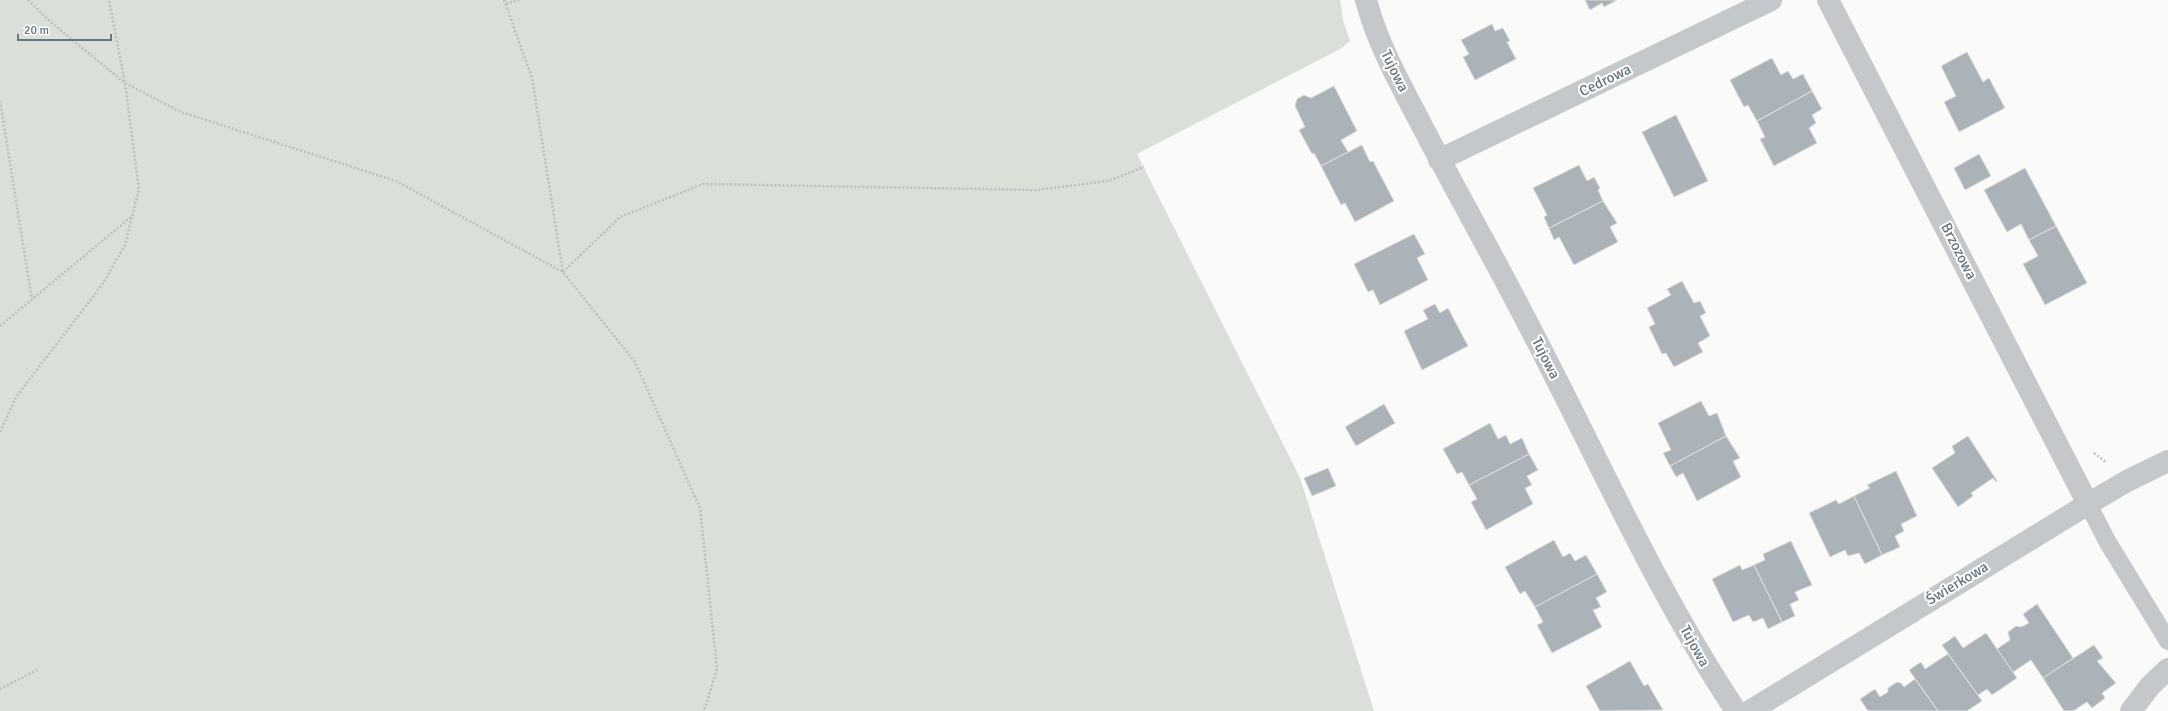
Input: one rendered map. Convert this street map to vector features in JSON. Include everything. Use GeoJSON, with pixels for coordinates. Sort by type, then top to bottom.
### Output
{"type":"FeatureCollection","features":[{"type":"Feature","properties":{"kind":"street","name":"Tujowa"},"geometry":{"type":"LineString","coordinates":[[1366,0],[1374,28],[1439,160],[1526,320],[1668,598],[1706,666],[1736,711]]}},
{"type":"Feature","properties":{"kind":"street","name":"Cedrowa"},"geometry":{"type":"LineString","coordinates":[[1439,160],[1770,0]]}},
{"type":"Feature","properties":{"kind":"street","name":"Brzozowa"},"geometry":{"type":"LineString","coordinates":[[1828,0],[2088,504]]}},
{"type":"Feature","properties":{"kind":"street","name":"Świerkowa"},"geometry":{"type":"LineString","coordinates":[[1750,711],[2088,504],[2127,481],[2168,461]]}},
{"type":"Feature","properties":{"kind":"street"},"geometry":{"type":"LineString","coordinates":[[2131,711],[2150,686],[2168,668]]}},
{"type":"Feature","properties":{"kind":"lane"},"geometry":{"type":"LineString","coordinates":[[2088,504],[2107,541],[2168,642]]}},
{"type":"Feature","properties":{"kind":"path"},"geometry":{"type":"LineString","coordinates":[[28,0],[53,24],[125,83],[181,112],[396,182],[563,272],[635,362],[700,508],[717,669],[704,711]]}},
{"type":"Feature","properties":{"kind":"path"},"geometry":{"type":"LineString","coordinates":[[0,432],[16,397],[102,285],[125,245],[139,189],[125,83],[109,0]]}},
{"type":"Feature","properties":{"kind":"path"},"geometry":{"type":"LineString","coordinates":[[504,0],[532,78],[563,272]]}},
{"type":"Feature","properties":{"kind":"path"},"geometry":{"type":"LineString","coordinates":[[506,4],[519,0]]}},
{"type":"Feature","properties":{"kind":"path"},"geometry":{"type":"LineString","coordinates":[[0,101],[32,300]]}},
{"type":"Feature","properties":{"kind":"path"},"geometry":{"type":"LineString","coordinates":[[563,272],[620,217],[703,184],[1037,190],[1108,181],[1144,167]]}},
{"type":"Feature","properties":{"kind":"path"},"geometry":{"type":"LineString","coordinates":[[0,326],[132,217]]}},
{"type":"Feature","properties":{"kind":"path"},"geometry":{"type":"LineString","coordinates":[[0,688],[39,669]]}},
{"type":"Feature","properties":{"kind":"shaded area"},"geometry":{"type":"Polygon","coordinates":[[[0,0],[1340,0],[1343,20],[1350,41],[1342,48],[1137,154],[1300,478],[1374,711],[0,711],[0,0]]]}},
{"type":"Feature","properties":{"kind":"building"},"geometry":{"type":"Polygon","coordinates":[[[1585,0],[1617,0],[1604,7],[1602,3],[1590,10],[1585,0]]]}},
{"type":"Feature","properties":{"kind":"building"},"geometry":{"type":"Polygon","coordinates":[[[1492,24],[1495,31],[1503,28],[1510,41],[1507,42],[1516,59],[1475,80],[1463,57],[1469,54],[1461,40],[1492,24]]]}},
{"type":"Feature","properties":{"kind":"building"},"geometry":{"type":"Polygon","coordinates":[[[1967,52],[1983,82],[1989,78],[2005,108],[1959,132],[1944,102],[1956,96],[1941,66],[1967,52]]]}},
{"type":"Feature","properties":{"kind":"building"},"geometry":{"type":"Polygon","coordinates":[[[1772,58],[1781,75],[1788,71],[1793,79],[1803,74],[1812,91],[1757,121],[1748,105],[1744,107],[1730,80],[1772,58]]]}},
{"type":"Feature","properties":{"kind":"building"},"geometry":{"type":"Polygon","coordinates":[[[1334,86],[1357,131],[1341,140],[1348,152],[1321,166],[1314,153],[1312,154],[1299,130],[1305,127],[1295,106],[1297,99],[1304,95],[1311,98],[1334,86]]]}},
{"type":"Feature","properties":{"kind":"building"},"geometry":{"type":"Polygon","coordinates":[[[1812,91],[1822,109],[1812,115],[1816,123],[1809,128],[1817,143],[1774,166],[1760,139],[1765,137],[1757,121],[1812,91]]]}},
{"type":"Feature","properties":{"kind":"building"},"geometry":{"type":"Polygon","coordinates":[[[1676,115],[1708,181],[1674,197],[1642,132],[1676,115]]]}},
{"type":"Feature","properties":{"kind":"building"},"geometry":{"type":"Polygon","coordinates":[[[1362,145],[1370,162],[1373,161],[1394,201],[1355,222],[1345,203],[1341,205],[1321,166],[1362,145]]]}},
{"type":"Feature","properties":{"kind":"building"},"geometry":{"type":"Polygon","coordinates":[[[1979,154],[1991,176],[1965,190],[1954,168],[1979,154]]]}},
{"type":"Feature","properties":{"kind":"building"},"geometry":{"type":"Polygon","coordinates":[[[1579,165],[1587,181],[1594,177],[1600,188],[1598,190],[1603,201],[1549,228],[1544,217],[1547,215],[1533,188],[1579,165]]]}},
{"type":"Feature","properties":{"kind":"building"},"geometry":{"type":"Polygon","coordinates":[[[2025,168],[2056,226],[2029,240],[2021,224],[2007,232],[1984,190],[2025,168]]]}},
{"type":"Feature","properties":{"kind":"building"},"geometry":{"type":"Polygon","coordinates":[[[1603,201],[1617,223],[1610,227],[1618,242],[1574,265],[1559,237],[1554,240],[1549,228],[1603,201]]]}},
{"type":"Feature","properties":{"kind":"building"},"geometry":{"type":"Polygon","coordinates":[[[2056,226],[2087,283],[2045,305],[2023,264],[2038,256],[2029,240],[2056,226]]]}},
{"type":"Feature","properties":{"kind":"building"},"geometry":{"type":"Polygon","coordinates":[[[1414,234],[1425,254],[1417,258],[1428,280],[1380,305],[1373,290],[1368,292],[1354,264],[1414,234]]]}},
{"type":"Feature","properties":{"kind":"building"},"geometry":{"type":"Polygon","coordinates":[[[1682,281],[1694,303],[1700,301],[1706,313],[1700,316],[1710,336],[1698,343],[1703,352],[1674,367],[1666,353],[1662,354],[1649,327],[1655,324],[1647,308],[1671,295],[1667,289],[1682,281]]]}},
{"type":"Feature","properties":{"kind":"building"},"geometry":{"type":"Polygon","coordinates":[[[1435,304],[1440,313],[1448,308],[1468,346],[1422,370],[1404,331],[1428,319],[1423,310],[1435,304]]]}},
{"type":"Feature","properties":{"kind":"building"},"geometry":{"type":"Polygon","coordinates":[[[1701,401],[1709,416],[1717,413],[1726,436],[1670,466],[1663,453],[1671,450],[1658,423],[1701,401]]]}},
{"type":"Feature","properties":{"kind":"building"},"geometry":{"type":"Polygon","coordinates":[[[1384,404],[1395,423],[1356,446],[1345,427],[1384,404]]]}},
{"type":"Feature","properties":{"kind":"building"},"geometry":{"type":"Polygon","coordinates":[[[1490,423],[1498,439],[1506,435],[1510,444],[1522,438],[1529,454],[1469,485],[1462,472],[1457,474],[1443,449],[1490,423]]]}},
{"type":"Feature","properties":{"kind":"building"},"geometry":{"type":"Polygon","coordinates":[[[1726,436],[1740,458],[1733,461],[1741,477],[1697,501],[1683,473],[1676,477],[1670,466],[1726,436]]]}},
{"type":"Feature","properties":{"kind":"building"},"geometry":{"type":"Polygon","coordinates":[[[1968,436],[1997,481],[1996,482],[1993,478],[1971,493],[1973,496],[1958,507],[1932,468],[1955,453],[1952,446],[1968,436]]]}},
{"type":"Feature","properties":{"kind":"building"},"geometry":{"type":"Polygon","coordinates":[[[1529,454],[1538,470],[1527,476],[1532,485],[1525,488],[1533,504],[1486,530],[1471,502],[1477,499],[1469,485],[1529,454]]]}},
{"type":"Feature","properties":{"kind":"building"},"geometry":{"type":"Polygon","coordinates":[[[1328,468],[1336,486],[1312,496],[1304,478],[1328,468]]]}},
{"type":"Feature","properties":{"kind":"building"},"geometry":{"type":"Polygon","coordinates":[[[1896,471],[1917,516],[1901,524],[1904,531],[1895,536],[1900,547],[1882,555],[1854,496],[1870,488],[1867,485],[1896,471]]]}},
{"type":"Feature","properties":{"kind":"building"},"geometry":{"type":"Polygon","coordinates":[[[1854,496],[1882,555],[1865,564],[1859,553],[1848,556],[1845,550],[1830,557],[1809,513],[1836,500],[1839,504],[1854,496]]]}},
{"type":"Feature","properties":{"kind":"building"},"geometry":{"type":"Polygon","coordinates":[[[1554,540],[1563,557],[1570,553],[1575,561],[1586,555],[1597,574],[1535,607],[1525,591],[1520,594],[1505,567],[1554,540]]]}},
{"type":"Feature","properties":{"kind":"building"},"geometry":{"type":"Polygon","coordinates":[[[1791,541],[1812,585],[1795,592],[1799,600],[1790,604],[1795,616],[1782,622],[1754,565],[1765,560],[1763,554],[1791,541]]]}},
{"type":"Feature","properties":{"kind":"building"},"geometry":{"type":"Polygon","coordinates":[[[1740,565],[1742,570],[1754,565],[1782,622],[1768,629],[1763,618],[1753,622],[1749,615],[1733,622],[1712,579],[1740,565]]]}},
{"type":"Feature","properties":{"kind":"building"},"geometry":{"type":"Polygon","coordinates":[[[1597,574],[1607,592],[1596,598],[1601,607],[1593,610],[1602,627],[1552,653],[1537,625],[1543,622],[1535,607],[1597,574]]]}},
{"type":"Feature","properties":{"kind":"building"},"geometry":{"type":"Polygon","coordinates":[[[2037,604],[2073,658],[2043,678],[2031,660],[2013,672],[1997,649],[2010,640],[2008,632],[2016,626],[2021,627],[2029,623],[2023,614],[2037,604]]]}},
{"type":"Feature","properties":{"kind":"building"},"geometry":{"type":"Polygon","coordinates":[[[1986,633],[2017,678],[1992,695],[1987,689],[1978,695],[1942,645],[1955,636],[1963,648],[1986,633]]]}},
{"type":"Feature","properties":{"kind":"building"},"geometry":{"type":"Polygon","coordinates":[[[2094,645],[2103,658],[2097,661],[2116,683],[2102,693],[2105,698],[2092,708],[2087,702],[2073,711],[2064,711],[2043,678],[2094,645]]]}},
{"type":"Feature","properties":{"kind":"building"},"geometry":{"type":"Polygon","coordinates":[[[1948,654],[1982,701],[1967,711],[1938,711],[1909,670],[1921,662],[1925,669],[1948,654]]]}},
{"type":"Feature","properties":{"kind":"building"},"geometry":{"type":"Polygon","coordinates":[[[1630,661],[1644,686],[1648,684],[1663,710],[1600,711],[1586,686],[1630,661]]]}},
{"type":"Feature","properties":{"kind":"building"},"geometry":{"type":"Polygon","coordinates":[[[1915,679],[1938,711],[1868,711],[1860,699],[1875,689],[1880,697],[1888,692],[1888,688],[1897,682],[1901,683],[1904,687],[1915,679]]]}}]}
